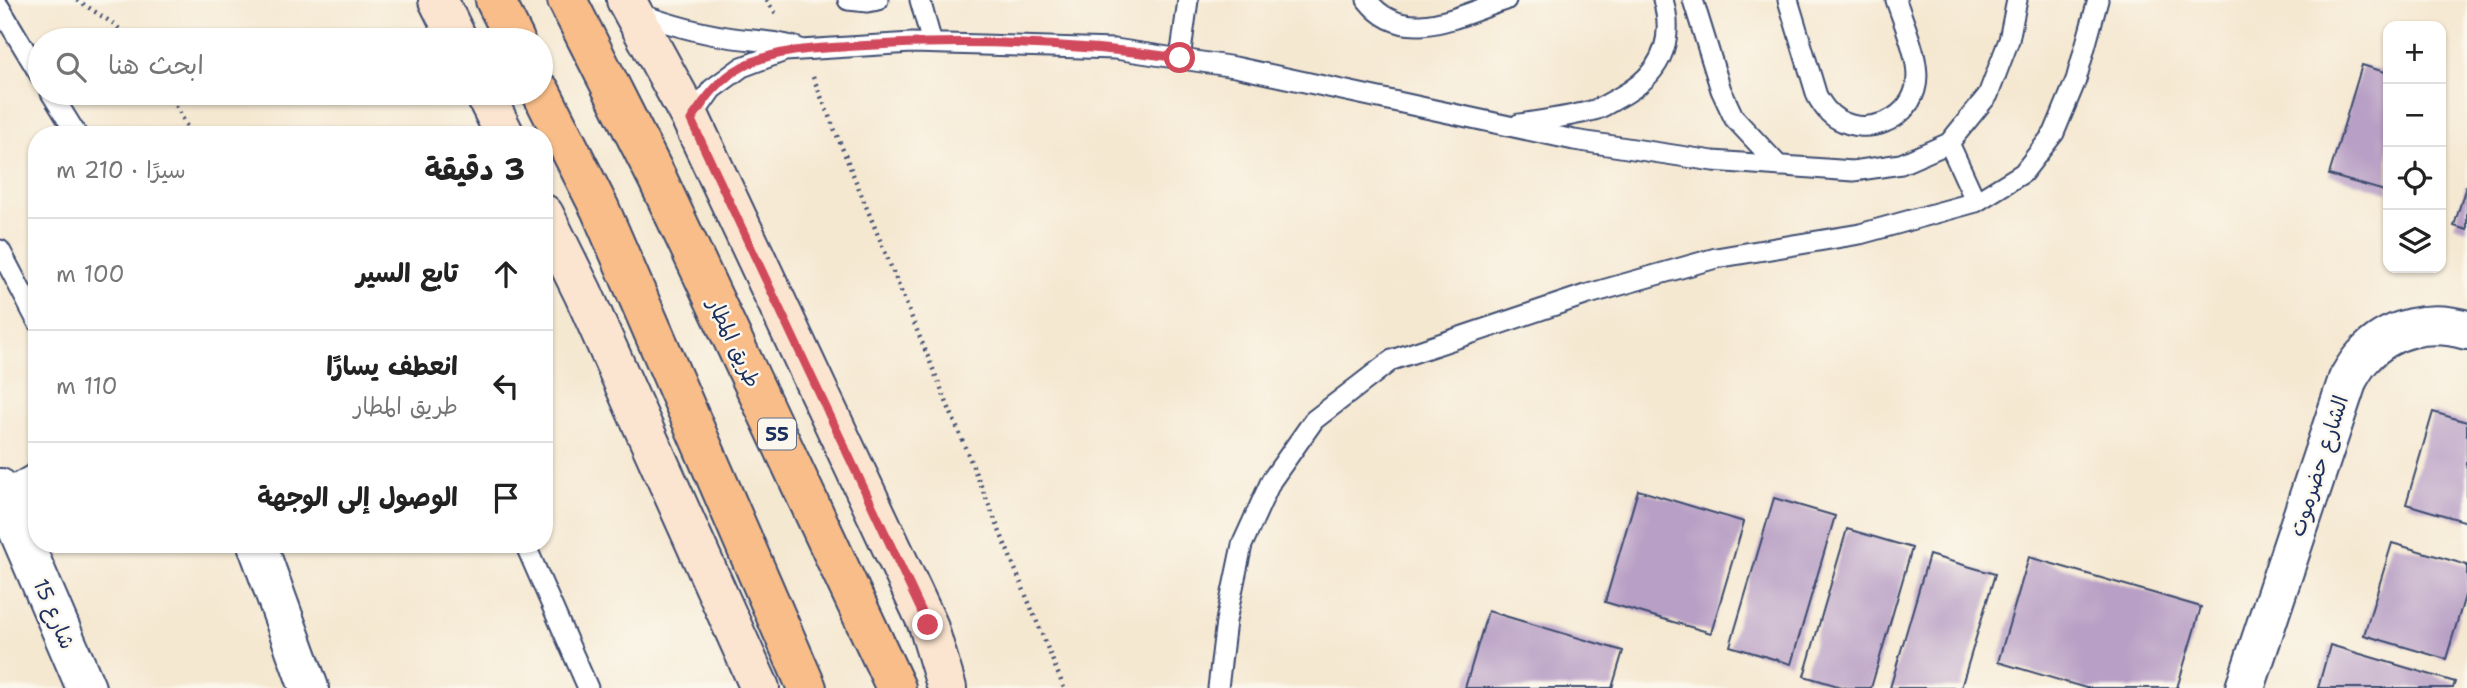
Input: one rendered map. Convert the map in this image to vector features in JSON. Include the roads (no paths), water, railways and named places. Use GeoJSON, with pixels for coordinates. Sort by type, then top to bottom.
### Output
{"type":"FeatureCollection","features":[{"type":"Feature","properties":{"kind":"highway"},"geometry":{"type":"LineString","coordinates":[[495,0],[509,28]]}},
{"type":"Feature","properties":{"kind":"highway","name":"طريق المطار"},"geometry":{"type":"LineString","coordinates":[[567,0],[658,180],[896,688]]}},
{"type":"Feature","properties":{"kind":"highway"},"geometry":{"type":"LineString","coordinates":[[548,105],[600,209],[807,688]]}},
{"type":"Feature","properties":{"kind":"main road"},"geometry":{"type":"LineString","coordinates":[[438,0],[452,28]]}},
{"type":"Feature","properties":{"kind":"main road"},"geometry":{"type":"LineString","coordinates":[[630,6],[691,120],[928,625],[947,688]]}},
{"type":"Feature","properties":{"kind":"main road"},"geometry":{"type":"LineString","coordinates":[[490,105],[500,126]]}},
{"type":"Feature","properties":{"kind":"main road"},"geometry":{"type":"LineString","coordinates":[[553,232],[583,293],[760,688]]}},
{"type":"Feature","properties":{"kind":"street","name":"الشارع حضرموت"},"geometry":{"type":"LineString","coordinates":[[2245,688],[2348,379],[2363,357],[2380,341],[2402,330],[2428,324],[2450,325],[2467,330]]}},
{"type":"Feature","properties":{"kind":"street","name":"شارع 15"},"geometry":{"type":"LineString","coordinates":[[11,494],[28,538]]}},
{"type":"Feature","properties":{"kind":"street","name":"شارع 15"},"geometry":{"type":"LineString","coordinates":[[34,553],[86,688]]}},
{"type":"Feature","properties":{"kind":"street"},"geometry":{"type":"LineString","coordinates":[[260,553],[309,688]]}},
{"type":"Feature","properties":{"kind":"lane"},"geometry":{"type":"LineString","coordinates":[[848,0],[878,0]]}},
{"type":"Feature","properties":{"kind":"lane"},"geometry":{"type":"LineString","coordinates":[[920,0],[932,43]]}},
{"type":"Feature","properties":{"kind":"lane"},"geometry":{"type":"LineString","coordinates":[[1180,58],[1188,0]]}},
{"type":"Feature","properties":{"kind":"lane"},"geometry":{"type":"LineString","coordinates":[[1367,0],[1389,21],[1415,26],[1441,21],[1506,0]]}},
{"type":"Feature","properties":{"kind":"lane"},"geometry":{"type":"LineString","coordinates":[[1506,126],[1596,110],[1626,94],[1647,77],[1660,61],[1667,41],[1668,21],[1663,0]]}},
{"type":"Feature","properties":{"kind":"lane"},"geometry":{"type":"LineString","coordinates":[[1693,0],[1721,90],[1734,118],[1779,166]]}},
{"type":"Feature","properties":{"kind":"lane"},"geometry":{"type":"LineString","coordinates":[[1788,0],[1817,96],[1825,110],[1838,120],[1868,127],[1884,124],[1897,116],[1908,104],[1915,90],[1915,59],[1896,0]]}},
{"type":"Feature","properties":{"kind":"lane"},"geometry":{"type":"LineString","coordinates":[[1218,688],[1226,621],[1242,545],[1271,481],[1314,419],[1392,360],[1585,295],[1716,258],[1860,234],[1976,202],[2023,173],[2054,133],[2076,80],[2098,0]]}},
{"type":"Feature","properties":{"kind":"lane"},"geometry":{"type":"LineString","coordinates":[[691,120],[712,89],[742,67],[785,51],[932,43],[1115,49],[1234,67],[1574,140],[1713,161],[1853,171],[1901,164],[1949,143],[1988,95],[2009,40],[2014,5]]}},
{"type":"Feature","properties":{"kind":"lane"},"geometry":{"type":"LineString","coordinates":[[630,6],[684,30],[730,38],[780,42],[802,50]]}},
{"type":"Feature","properties":{"kind":"lane"},"geometry":{"type":"LineString","coordinates":[[0,8],[28,55]]}},
{"type":"Feature","properties":{"kind":"lane"},"geometry":{"type":"LineString","coordinates":[[58,105],[71,126]]}},
{"type":"Feature","properties":{"kind":"lane"},"geometry":{"type":"LineString","coordinates":[[1949,143],[1976,202]]}},
{"type":"Feature","properties":{"kind":"lane"},"geometry":{"type":"LineString","coordinates":[[0,250],[28,304]]}},
{"type":"Feature","properties":{"kind":"lane"},"geometry":{"type":"LineString","coordinates":[[529,553],[588,688]]}}]}
